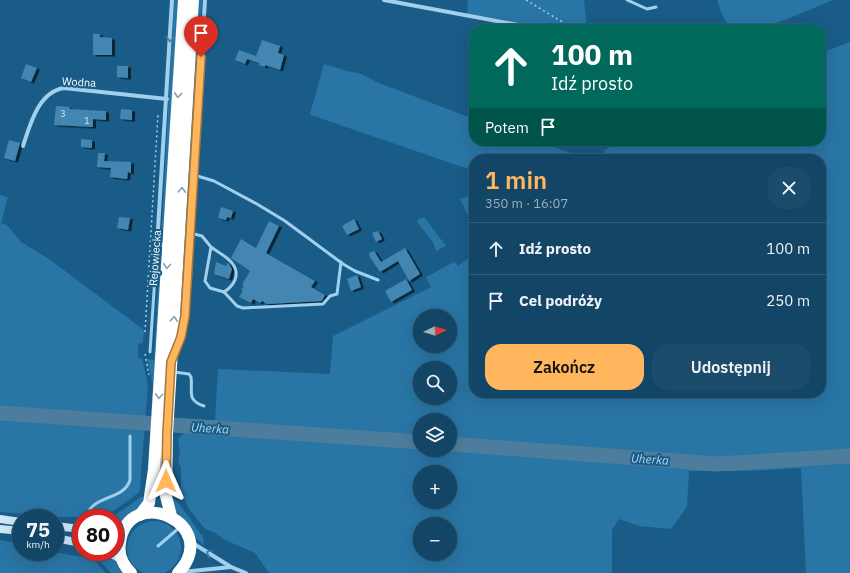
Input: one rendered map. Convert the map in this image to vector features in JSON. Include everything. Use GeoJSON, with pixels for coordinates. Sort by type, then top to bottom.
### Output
{"type":"FeatureCollection","features":[{"type":"Feature","properties":{"kind":"highway","name":"Rejowiecka"},"geometry":{"type":"LineString","coordinates":[[163,414],[163,245],[184,0]]}},
{"type":"Feature","properties":{"kind":"highway","name":"Rejowiecka"},"geometry":{"type":"LineString","coordinates":[[140,515],[146,508],[151,495],[171,366],[193,0]]}},
{"type":"Feature","properties":{"kind":"highway","name":"Rejowiecka"},"geometry":{"type":"LineString","coordinates":[[161,434],[166,496],[171,516]]}},
{"type":"Feature","properties":{"kind":"highway"},"geometry":{"type":"LineString","coordinates":[[124,532],[129,523],[140,515],[159,512],[171,516],[182,526],[189,539],[189,553],[184,567],[179,573]]}},
{"type":"Feature","properties":{"kind":"highway"},"geometry":{"type":"LineString","coordinates":[[123,561],[131,573]]}},
{"type":"Feature","properties":{"kind":"main road"},"geometry":{"type":"LineString","coordinates":[[2,520],[12,521]]}},
{"type":"Feature","properties":{"kind":"main road"},"geometry":{"type":"LineString","coordinates":[[124,525],[129,523]]}},
{"type":"Feature","properties":{"kind":"main road"},"geometry":{"type":"LineString","coordinates":[[2,529],[12,530]]}},
{"type":"Feature","properties":{"kind":"street"},"geometry":{"type":"LineString","coordinates":[[163,245],[167,99],[172,0]]}},
{"type":"Feature","properties":{"kind":"street"},"geometry":{"type":"LineString","coordinates":[[171,366],[181,337],[185,316],[205,0]]}},
{"type":"Feature","properties":{"kind":"street"},"geometry":{"type":"LineString","coordinates":[[384,0],[513,24]]}},
{"type":"Feature","properties":{"kind":"street","name":"Wodna"},"geometry":{"type":"LineString","coordinates":[[23,146],[34,115],[41,104],[56,90],[64,88],[167,99]]}},
{"type":"Feature","properties":{"kind":"street"},"geometry":{"type":"LineString","coordinates":[[189,539],[194,545],[231,567],[246,573]]}},
{"type":"Feature","properties":{"kind":"street"},"geometry":{"type":"LineString","coordinates":[[179,573],[192,569],[231,567]]}},
{"type":"Feature","properties":{"kind":"lane"},"geometry":{"type":"LineString","coordinates":[[627,0],[647,9],[656,7]]}},
{"type":"Feature","properties":{"kind":"lane"},"geometry":{"type":"LineString","coordinates":[[194,175],[214,181],[262,207],[285,221],[354,271],[378,280]]}},
{"type":"Feature","properties":{"kind":"lane"},"geometry":{"type":"LineString","coordinates":[[190,233],[202,236],[211,247],[235,265],[236,271],[233,284],[224,292]]}},
{"type":"Feature","properties":{"kind":"lane"},"geometry":{"type":"LineString","coordinates":[[150,352],[163,245]]}},
{"type":"Feature","properties":{"kind":"lane"},"geometry":{"type":"LineString","coordinates":[[211,247],[205,281],[210,288],[224,292],[238,306],[243,308],[322,304],[330,296],[337,294],[341,262]]}},
{"type":"Feature","properties":{"kind":"lane"},"geometry":{"type":"LineString","coordinates":[[171,366],[189,374],[191,377],[191,395],[193,399],[204,406]]}},
{"type":"Feature","properties":{"kind":"lane"},"geometry":{"type":"LineString","coordinates":[[90,509],[94,505],[128,487],[130,480],[130,436]]}},
{"type":"Feature","properties":{"kind":"lane"},"geometry":{"type":"LineString","coordinates":[[158,546],[182,526]]}},
{"type":"Feature","properties":{"kind":"path"},"geometry":{"type":"LineString","coordinates":[[526,0],[566,24]]}},
{"type":"Feature","properties":{"kind":"shaded area"},"geometry":{"type":"Polygon","coordinates":[[[174,0],[179,0],[163,237],[161,239],[174,0]]]}},
{"type":"Feature","properties":{"kind":"shaded area"},"geometry":{"type":"Polygon","coordinates":[[[198,0],[202,0],[184,290],[179,332],[177,330],[198,0]]]}},
{"type":"Feature","properties":{"kind":"shaded area"},"geometry":{"type":"Polygon","coordinates":[[[468,0],[584,0],[586,24],[522,24],[467,14],[468,0]]]}},
{"type":"Feature","properties":{"kind":"shaded area"},"geometry":{"type":"Polygon","coordinates":[[[717,0],[833,0],[774,24],[728,24],[717,0]]]}},
{"type":"Feature","properties":{"kind":"shaded area"},"geometry":{"type":"Polygon","coordinates":[[[850,42],[850,573],[806,573],[801,468],[747,471],[689,471],[687,507],[671,529],[639,526],[619,519],[612,530],[612,573],[269,573],[255,553],[223,539],[214,532],[205,529],[189,509],[181,492],[181,468],[178,462],[180,453],[178,439],[193,424],[215,421],[218,369],[330,374],[333,336],[431,287],[426,277],[454,262],[458,266],[469,258],[469,398],[826,398],[826,154],[605,154],[604,150],[613,146],[826,146],[826,51],[850,42]]]}},
{"type":"Feature","properties":{"kind":"shaded area"},"geometry":{"type":"Polygon","coordinates":[[[324,64],[359,73],[379,83],[469,117],[469,146],[550,146],[574,154],[469,154],[469,169],[310,114],[324,64]]]}},
{"type":"Feature","properties":{"kind":"shaded area"},"geometry":{"type":"Polygon","coordinates":[[[0,195],[8,197],[1,223],[7,225],[21,242],[49,259],[144,330],[143,343],[138,344],[138,358],[142,359],[148,385],[139,492],[116,509],[72,509],[72,517],[64,517],[64,509],[12,509],[12,513],[0,512],[0,195]]]}},
{"type":"Feature","properties":{"kind":"shaded area"},"geometry":{"type":"Polygon","coordinates":[[[469,196],[469,218],[460,199],[469,196]]]}},
{"type":"Feature","properties":{"kind":"shaded area"},"geometry":{"type":"Polygon","coordinates":[[[424,217],[446,246],[436,251],[433,242],[418,223],[417,220],[424,217]]]}},
{"type":"Feature","properties":{"kind":"shaded area"},"geometry":{"type":"Polygon","coordinates":[[[162,251],[153,414],[151,414],[153,385],[147,359],[154,360],[160,253],[162,251]]]}},
{"type":"Feature","properties":{"kind":"shaded area"},"geometry":{"type":"Polygon","coordinates":[[[141,497],[145,498],[137,510],[124,521],[124,509],[141,497]]]}},
{"type":"Feature","properties":{"kind":"shaded area"},"geometry":{"type":"Polygon","coordinates":[[[171,499],[177,501],[203,537],[204,545],[196,538],[176,511],[171,499]]]}},
{"type":"Feature","properties":{"kind":"shaded area"},"geometry":{"type":"Polygon","coordinates":[[[149,521],[159,521],[169,525],[177,533],[181,543],[181,553],[177,563],[169,571],[162,574],[146,574],[139,571],[131,563],[127,553],[127,543],[131,533],[139,525],[149,521]]]}},
{"type":"Feature","properties":{"kind":"shaded area"},"geometry":{"type":"Polygon","coordinates":[[[0,540],[12,542],[12,561],[64,561],[64,554],[72,555],[72,561],[95,561],[106,573],[0,573],[0,540]]]}},
{"type":"Feature","properties":{"kind":"shaded area"},"geometry":{"type":"Polygon","coordinates":[[[100,561],[115,561],[124,573],[111,573],[100,561]]]}},
{"type":"Feature","properties":{"kind":"building"},"geometry":{"type":"Polygon","coordinates":[[[93,34],[100,34],[100,37],[112,38],[112,55],[93,55],[93,34]]]}},
{"type":"Feature","properties":{"kind":"building"},"geometry":{"type":"Polygon","coordinates":[[[262,40],[280,46],[278,53],[284,55],[280,70],[265,65],[265,67],[259,65],[259,63],[247,59],[245,64],[235,60],[239,50],[256,56],[262,40]]]}},
{"type":"Feature","properties":{"kind":"building"},"geometry":{"type":"Polygon","coordinates":[[[26,64],[37,68],[31,82],[21,78],[26,64]]]}},
{"type":"Feature","properties":{"kind":"building"},"geometry":{"type":"Polygon","coordinates":[[[117,66],[128,66],[128,78],[117,77],[117,66]]]}},
{"type":"Feature","properties":{"kind":"building"},"geometry":{"type":"Polygon","coordinates":[[[56,106],[70,107],[69,109],[106,111],[106,120],[93,119],[93,127],[54,125],[56,106]]]}},
{"type":"Feature","properties":{"kind":"building"},"geometry":{"type":"Polygon","coordinates":[[[121,109],[132,110],[132,120],[120,119],[121,109]]]}},
{"type":"Feature","properties":{"kind":"building"},"geometry":{"type":"Polygon","coordinates":[[[81,139],[92,140],[92,148],[81,147],[81,139]]]}},
{"type":"Feature","properties":{"kind":"building"},"geometry":{"type":"Polygon","coordinates":[[[9,140],[20,143],[15,161],[4,158],[9,140]]]}},
{"type":"Feature","properties":{"kind":"building"},"geometry":{"type":"Polygon","coordinates":[[[98,153],[105,153],[104,161],[131,162],[131,173],[128,172],[127,179],[110,177],[111,168],[97,167],[98,153]]]}},
{"type":"Feature","properties":{"kind":"building"},"geometry":{"type":"Polygon","coordinates":[[[221,207],[233,211],[231,218],[227,217],[226,220],[218,218],[221,207]]]}},
{"type":"Feature","properties":{"kind":"building"},"geometry":{"type":"Polygon","coordinates":[[[119,217],[130,218],[128,230],[117,228],[119,217]]]}},
{"type":"Feature","properties":{"kind":"building"},"geometry":{"type":"Polygon","coordinates":[[[354,219],[359,229],[347,235],[342,226],[354,219]]]}},
{"type":"Feature","properties":{"kind":"building"},"geometry":{"type":"Polygon","coordinates":[[[269,221],[279,226],[266,253],[315,281],[311,287],[325,295],[322,301],[267,304],[262,301],[260,303],[253,299],[251,303],[239,297],[243,291],[241,290],[244,286],[242,285],[250,271],[231,258],[241,239],[256,248],[269,221]]]}},
{"type":"Feature","properties":{"kind":"building"},"geometry":{"type":"Polygon","coordinates":[[[378,231],[382,239],[376,242],[372,233],[378,231]]]}},
{"type":"Feature","properties":{"kind":"building"},"geometry":{"type":"Polygon","coordinates":[[[405,248],[420,274],[409,281],[398,261],[380,272],[369,253],[374,251],[381,262],[405,248]]]}},
{"type":"Feature","properties":{"kind":"building"},"geometry":{"type":"Polygon","coordinates":[[[216,262],[226,266],[228,263],[232,269],[229,279],[214,274],[216,262]]]}},
{"type":"Feature","properties":{"kind":"building"},"geometry":{"type":"Polygon","coordinates":[[[357,275],[361,287],[351,291],[347,279],[357,275]]]}},
{"type":"Feature","properties":{"kind":"building"},"geometry":{"type":"Polygon","coordinates":[[[406,279],[412,290],[391,302],[385,291],[406,279]]]}},
{"type":"Feature","properties":{"kind":"waterway","name":"Uherka"},"geometry":{"type":"LineString","coordinates":[[0,413],[413,442]]}},
{"type":"Feature","properties":{"kind":"waterway","name":"Uherka"},"geometry":{"type":"LineString","coordinates":[[457,445],[717,464],[850,456]]}},
{"type":"Feature","properties":{"kind":"route"},"geometry":{"type":"LineString","coordinates":[[166,481],[171,362],[181,337],[185,316],[201,57]]}}]}
